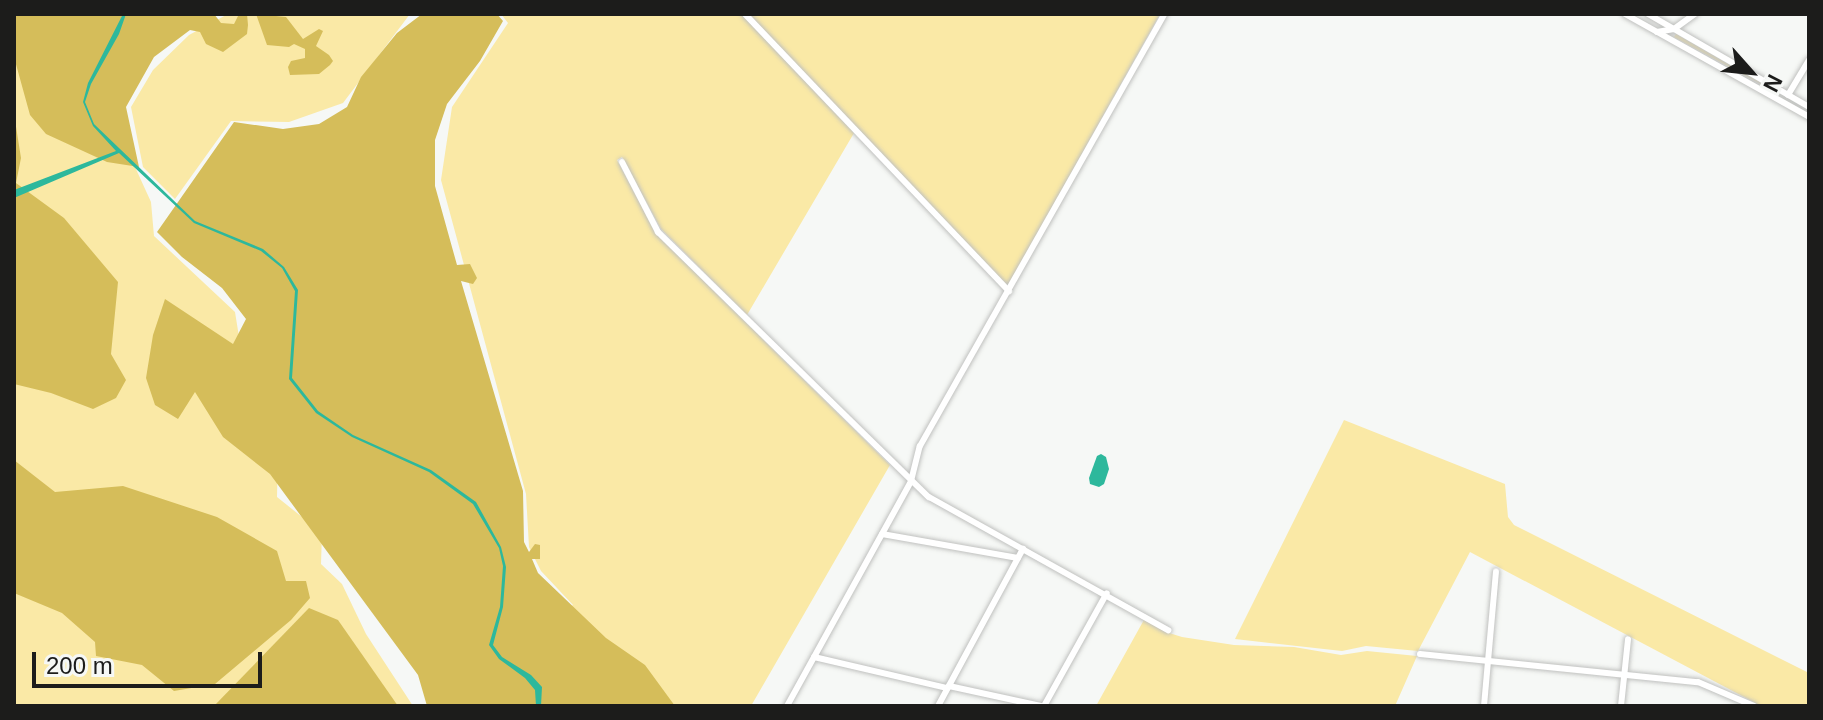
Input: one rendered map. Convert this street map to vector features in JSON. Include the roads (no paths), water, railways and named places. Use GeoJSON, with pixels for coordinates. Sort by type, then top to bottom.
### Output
{"type":"FeatureCollection","features":[{"type":"Feature","properties":{"kind":"street"},"geometry":{"type":"LineString","coordinates":[[745,14],[1009,291]]}},
{"type":"Feature","properties":{"kind":"street"},"geometry":{"type":"LineString","coordinates":[[787,706],[911,481],[920,446],[1164,14]]}},
{"type":"Feature","properties":{"kind":"street"},"geometry":{"type":"LineString","coordinates":[[1625,14],[1809,117]]}},
{"type":"Feature","properties":{"kind":"street"},"geometry":{"type":"LineString","coordinates":[[1648,14],[1809,107]]}},
{"type":"Feature","properties":{"kind":"street"},"geometry":{"type":"LineString","coordinates":[[1657,32],[1674,29],[1695,14]]}},
{"type":"Feature","properties":{"kind":"street"},"geometry":{"type":"LineString","coordinates":[[1788,95],[1809,60]]}},
{"type":"Feature","properties":{"kind":"street"},"geometry":{"type":"LineString","coordinates":[[622,162],[658,232],[911,481],[949,511],[1107,593],[1168,630]]}},
{"type":"Feature","properties":{"kind":"street"},"geometry":{"type":"LineString","coordinates":[[882,534],[1018,558]]}},
{"type":"Feature","properties":{"kind":"street"},"geometry":{"type":"LineString","coordinates":[[938,706],[1023,549]]}},
{"type":"Feature","properties":{"kind":"street"},"geometry":{"type":"LineString","coordinates":[[1484,706],[1496,572]]}},
{"type":"Feature","properties":{"kind":"street"},"geometry":{"type":"LineString","coordinates":[[814,657],[1042,706],[1107,593]]}},
{"type":"Feature","properties":{"kind":"street"},"geometry":{"type":"LineString","coordinates":[[1621,706],[1628,639]]}},
{"type":"Feature","properties":{"kind":"street"},"geometry":{"type":"LineString","coordinates":[[1420,654],[1698,682],[1753,706]]}}]}
